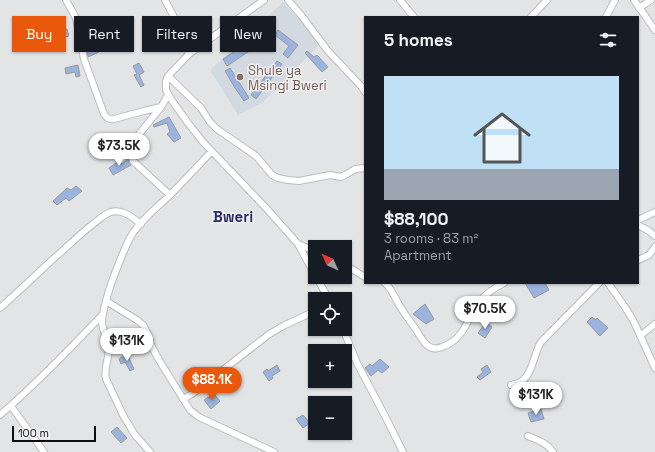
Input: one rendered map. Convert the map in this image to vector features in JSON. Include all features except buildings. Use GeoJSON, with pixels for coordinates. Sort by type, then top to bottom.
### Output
{"type":"FeatureCollection","features":[{"type":"Feature","properties":{"kind":"street"},"geometry":{"type":"LineString","coordinates":[[66,0],[76,18],[84,59],[106,117],[110,120],[144,110],[161,107]]}},
{"type":"Feature","properties":{"kind":"street"},"geometry":{"type":"LineString","coordinates":[[165,0],[186,40],[189,54]]}},
{"type":"Feature","properties":{"kind":"street"},"geometry":{"type":"LineString","coordinates":[[264,0],[189,54],[168,76],[165,85],[168,95],[211,152],[267,209],[298,244],[308,262]]}},
{"type":"Feature","properties":{"kind":"street"},"geometry":{"type":"LineString","coordinates":[[288,0],[328,51],[364,90]]}},
{"type":"Feature","properties":{"kind":"street"},"geometry":{"type":"LineString","coordinates":[[400,0],[413,16]]}},
{"type":"Feature","properties":{"kind":"street"},"geometry":{"type":"LineString","coordinates":[[532,16],[548,0]]}},
{"type":"Feature","properties":{"kind":"street"},"geometry":{"type":"LineString","coordinates":[[607,16],[615,0]]}},
{"type":"Feature","properties":{"kind":"street"},"geometry":{"type":"LineString","coordinates":[[634,0],[655,30]]}},
{"type":"Feature","properties":{"kind":"street"},"geometry":{"type":"LineString","coordinates":[[639,8],[651,0]]}},
{"type":"Feature","properties":{"kind":"street"},"geometry":{"type":"LineString","coordinates":[[168,76],[201,108],[216,129],[256,156],[272,174],[278,178],[299,180],[330,175],[341,177],[355,169],[364,168]]}},
{"type":"Feature","properties":{"kind":"street"},"geometry":{"type":"LineString","coordinates":[[168,95],[161,107],[136,138],[132,145],[131,153],[134,162],[170,195]]}},
{"type":"Feature","properties":{"kind":"street"},"geometry":{"type":"LineString","coordinates":[[150,452],[135,435],[124,417],[106,379],[105,375],[109,354],[108,344],[103,330],[103,314],[117,267],[131,236],[150,214],[191,175],[211,152]]}},
{"type":"Feature","properties":{"kind":"street"},"geometry":{"type":"LineString","coordinates":[[0,308],[102,216],[109,212],[121,212],[128,214],[141,224]]}},
{"type":"Feature","properties":{"kind":"street"},"geometry":{"type":"LineString","coordinates":[[639,220],[655,212]]}},
{"type":"Feature","properties":{"kind":"street"},"geometry":{"type":"LineString","coordinates":[[639,226],[655,236]]}},
{"type":"Feature","properties":{"kind":"street"},"geometry":{"type":"LineString","coordinates":[[298,244],[308,248]]}},
{"type":"Feature","properties":{"kind":"street"},"geometry":{"type":"LineString","coordinates":[[639,259],[649,254],[655,247]]}},
{"type":"Feature","properties":{"kind":"street"},"geometry":{"type":"LineString","coordinates":[[352,269],[364,275]]}},
{"type":"Feature","properties":{"kind":"street"},"geometry":{"type":"LineString","coordinates":[[386,284],[390,287],[403,311],[427,346],[438,349],[451,343],[457,338],[481,300],[492,290],[502,284]]}},
{"type":"Feature","properties":{"kind":"street"},"geometry":{"type":"LineString","coordinates":[[511,385],[524,380],[532,364],[537,348],[541,342],[598,284]]}},
{"type":"Feature","properties":{"kind":"street"},"geometry":{"type":"LineString","coordinates":[[609,284],[625,307],[655,368]]}},
{"type":"Feature","properties":{"kind":"street"},"geometry":{"type":"LineString","coordinates":[[106,301],[137,320],[143,326],[159,360],[190,410],[199,417],[274,452]]}},
{"type":"Feature","properties":{"kind":"street"},"geometry":{"type":"LineString","coordinates":[[0,415],[56,363],[103,314]]}},
{"type":"Feature","properties":{"kind":"street"},"geometry":{"type":"LineString","coordinates":[[183,399],[197,391],[268,335],[308,314]]}},
{"type":"Feature","properties":{"kind":"street"},"geometry":{"type":"LineString","coordinates":[[640,336],[655,324]]}},
{"type":"Feature","properties":{"kind":"street"},"geometry":{"type":"LineString","coordinates":[[345,336],[357,363],[403,452]]}},
{"type":"Feature","properties":{"kind":"street"},"geometry":{"type":"LineString","coordinates":[[11,406],[44,452]]}},
{"type":"Feature","properties":{"kind":"street"},"geometry":{"type":"LineString","coordinates":[[528,436],[547,445],[554,452]]}},
{"type":"Feature","properties":{"kind":"shaded area"},"geometry":{"type":"Polygon","coordinates":[[[283,2],[321,43],[262,103],[238,115],[210,70],[229,52],[276,52],[276,16],[268,16],[283,2]]]}},
{"type":"Feature","properties":{"kind":"place","name":"Shule ya Msingi Bweri"},"geometry":{"type":"Point","coordinates":[240,77]}},
{"type":"Feature","properties":{"kind":"district","name":"Bweri"},"geometry":{"type":"Point","coordinates":[233,216]}}]}
